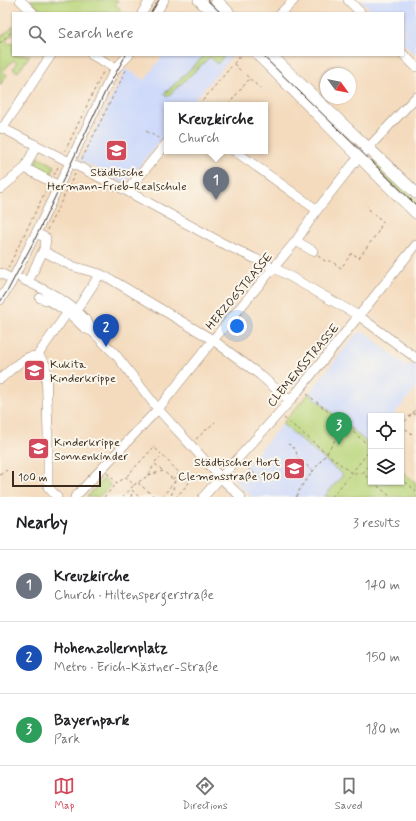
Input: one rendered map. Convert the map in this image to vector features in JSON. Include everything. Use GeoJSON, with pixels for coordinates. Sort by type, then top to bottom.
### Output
{"type":"FeatureCollection","features":[{"type":"Feature","properties":{"kind":"main road"},"geometry":{"type":"LineString","coordinates":[[199,0],[212,12]]}},
{"type":"Feature","properties":{"kind":"main road"},"geometry":{"type":"LineString","coordinates":[[216,0],[228,12]]}},
{"type":"Feature","properties":{"kind":"main road"},"geometry":{"type":"LineString","coordinates":[[259,56],[335,131],[359,158],[416,213]]}},
{"type":"Feature","properties":{"kind":"main road"},"geometry":{"type":"LineString","coordinates":[[272,56],[416,194]]}},
{"type":"Feature","properties":{"kind":"street"},"geometry":{"type":"LineString","coordinates":[[20,0],[32,12]]}},
{"type":"Feature","properties":{"kind":"street"},"geometry":{"type":"LineString","coordinates":[[143,12],[150,0]]}},
{"type":"Feature","properties":{"kind":"street"},"geometry":{"type":"LineString","coordinates":[[150,12],[157,0]]}},
{"type":"Feature","properties":{"kind":"street"},"geometry":{"type":"LineString","coordinates":[[157,12],[164,0]]}},
{"type":"Feature","properties":{"kind":"street"},"geometry":{"type":"LineString","coordinates":[[282,12],[294,0]]}},
{"type":"Feature","properties":{"kind":"street"},"geometry":{"type":"LineString","coordinates":[[348,0],[360,12]]}},
{"type":"Feature","properties":{"kind":"street"},"geometry":{"type":"LineString","coordinates":[[404,55],[416,65]]}},
{"type":"Feature","properties":{"kind":"street"},"geometry":{"type":"LineString","coordinates":[[50,56],[1,128],[74,164],[222,243],[275,268],[359,316],[416,358]]}},
{"type":"Feature","properties":{"kind":"street"},"geometry":{"type":"LineString","coordinates":[[94,56],[116,68]]}},
{"type":"Feature","properties":{"kind":"street"},"geometry":{"type":"LineString","coordinates":[[116,68],[120,56]]}},
{"type":"Feature","properties":{"kind":"street"},"geometry":{"type":"LineString","coordinates":[[0,300],[6,276],[39,235],[53,183],[74,164],[105,89],[123,56]]}},
{"type":"Feature","properties":{"kind":"street"},"geometry":{"type":"LineString","coordinates":[[116,68],[128,56]]}},
{"type":"Feature","properties":{"kind":"street","name":"HERZOGSTRASSE"},"geometry":{"type":"LineString","coordinates":[[75,497],[158,409],[213,340],[275,268],[317,210],[368,147],[416,97]]}},
{"type":"Feature","properties":{"kind":"street"},"geometry":{"type":"LineString","coordinates":[[0,189],[25,168],[36,146]]}},
{"type":"Feature","properties":{"kind":"street"},"geometry":{"type":"LineString","coordinates":[[127,192],[164,147]]}},
{"type":"Feature","properties":{"kind":"street"},"geometry":{"type":"LineString","coordinates":[[239,154],[317,210]]}},
{"type":"Feature","properties":{"kind":"street"},"geometry":{"type":"LineString","coordinates":[[25,168],[53,183]]}},
{"type":"Feature","properties":{"kind":"street"},"geometry":{"type":"LineString","coordinates":[[39,235],[46,238],[45,247],[37,268],[25,280],[43,297],[80,318],[119,358],[158,409],[221,478],[241,497]]}},
{"type":"Feature","properties":{"kind":"street"},"geometry":{"type":"LineString","coordinates":[[296,241],[313,252]]}},
{"type":"Feature","properties":{"kind":"street","name":"CLEMENSSTRASSE"},"geometry":{"type":"LineString","coordinates":[[203,497],[290,401],[416,245]]}},
{"type":"Feature","properties":{"kind":"street"},"geometry":{"type":"LineString","coordinates":[[43,251],[72,266],[106,277],[213,340],[260,375],[290,401]]}},
{"type":"Feature","properties":{"kind":"street"},"geometry":{"type":"LineString","coordinates":[[0,379],[33,356],[80,318],[106,277]]}},
{"type":"Feature","properties":{"kind":"street"},"geometry":{"type":"LineString","coordinates":[[33,356],[44,362],[47,371],[48,487],[57,497]]}},
{"type":"Feature","properties":{"kind":"path"},"geometry":{"type":"LineString","coordinates":[[0,43],[12,31]]}},
{"type":"Feature","properties":{"kind":"path"},"geometry":{"type":"LineString","coordinates":[[202,102],[240,56]]}},
{"type":"Feature","properties":{"kind":"path"},"geometry":{"type":"LineString","coordinates":[[64,153],[108,63]]}},
{"type":"Feature","properties":{"kind":"path"},"geometry":{"type":"LineString","coordinates":[[234,64],[241,71]]}},
{"type":"Feature","properties":{"kind":"path"},"geometry":{"type":"LineString","coordinates":[[39,235],[74,164],[129,65]]}},
{"type":"Feature","properties":{"kind":"path"},"geometry":{"type":"LineString","coordinates":[[246,74],[265,93]]}},
{"type":"Feature","properties":{"kind":"path"},"geometry":{"type":"LineString","coordinates":[[230,102],[250,78]]}},
{"type":"Feature","properties":{"kind":"path"},"geometry":{"type":"LineString","coordinates":[[146,131],[164,141]]}},
{"type":"Feature","properties":{"kind":"path"},"geometry":{"type":"LineString","coordinates":[[6,276],[15,251],[53,183],[59,165]]}},
{"type":"Feature","properties":{"kind":"path"},"geometry":{"type":"LineString","coordinates":[[313,252],[325,261],[331,261],[341,268],[352,253],[359,258],[378,232],[383,221],[371,212],[367,206]]}},
{"type":"Feature","properties":{"kind":"path"},"geometry":{"type":"LineString","coordinates":[[307,394],[368,445]]}},
{"type":"Feature","properties":{"kind":"path"},"geometry":{"type":"LineString","coordinates":[[404,423],[416,409]]}},
{"type":"Feature","properties":{"kind":"path"},"geometry":{"type":"LineString","coordinates":[[279,414],[352,473],[362,473],[368,478]]}},
{"type":"Feature","properties":{"kind":"path"},"geometry":{"type":"LineString","coordinates":[[190,444],[215,422]]}},
{"type":"Feature","properties":{"kind":"path"},"geometry":{"type":"LineString","coordinates":[[296,497],[301,487],[327,453],[344,425]]}},
{"type":"Feature","properties":{"kind":"path"},"geometry":{"type":"LineString","coordinates":[[404,428],[412,434]]}},
{"type":"Feature","properties":{"kind":"path"},"geometry":{"type":"LineString","coordinates":[[288,445],[289,444],[294,448],[297,452],[297,457],[313,471]]}},
{"type":"Feature","properties":{"kind":"path"},"geometry":{"type":"LineString","coordinates":[[104,497],[126,477],[154,447],[189,483],[176,497]]}},
{"type":"Feature","properties":{"kind":"path"},"geometry":{"type":"LineString","coordinates":[[332,497],[370,449]]}},
{"type":"Feature","properties":{"kind":"path"},"geometry":{"type":"LineString","coordinates":[[149,476],[154,463],[162,454]]}},
{"type":"Feature","properties":{"kind":"path"},"geometry":{"type":"LineString","coordinates":[[237,460],[260,478],[262,476]]}},
{"type":"Feature","properties":{"kind":"path"},"geometry":{"type":"LineString","coordinates":[[154,463],[175,481]]}},
{"type":"Feature","properties":{"kind":"path"},"geometry":{"type":"LineString","coordinates":[[362,473],[368,466]]}},
{"type":"Feature","properties":{"kind":"path"},"geometry":{"type":"LineString","coordinates":[[102,469],[117,484]]}},
{"type":"Feature","properties":{"kind":"path"},"geometry":{"type":"LineString","coordinates":[[0,475],[7,470]]}},
{"type":"Feature","properties":{"kind":"path"},"geometry":{"type":"LineString","coordinates":[[131,497],[134,485],[149,476],[163,471]]}},
{"type":"Feature","properties":{"kind":"path"},"geometry":{"type":"LineString","coordinates":[[172,479],[179,472]]}},
{"type":"Feature","properties":{"kind":"path"},"geometry":{"type":"LineString","coordinates":[[126,477],[134,485]]}},
{"type":"Feature","properties":{"kind":"path"},"geometry":{"type":"LineString","coordinates":[[162,497],[175,481]]}},
{"type":"Feature","properties":{"kind":"path"},"geometry":{"type":"LineString","coordinates":[[171,497],[175,481]]}},
{"type":"Feature","properties":{"kind":"path"},"geometry":{"type":"LineString","coordinates":[[404,481],[416,491]]}},
{"type":"Feature","properties":{"kind":"path"},"geometry":{"type":"LineString","coordinates":[[138,483],[154,497]]}},
{"type":"Feature","properties":{"kind":"path"},"geometry":{"type":"LineString","coordinates":[[377,485],[391,497]]}},
{"type":"Feature","properties":{"kind":"path"},"geometry":{"type":"LineString","coordinates":[[123,497],[132,489]]}},
{"type":"Feature","properties":{"kind":"path"},"geometry":{"type":"LineString","coordinates":[[132,489],[139,497]]}},
{"type":"Feature","properties":{"kind":"shaded area"},"geometry":{"type":"Polygon","coordinates":[[[361,0],[416,0],[416,56],[404,44],[404,12],[373,12],[361,0]]]}},
{"type":"Feature","properties":{"kind":"shaded area"},"geometry":{"type":"Polygon","coordinates":[[[162,56],[232,56],[193,102],[164,102],[164,136],[125,184],[80,160],[126,69],[145,80],[162,56]]]}},
{"type":"Feature","properties":{"kind":"shaded area"},"geometry":{"type":"Polygon","coordinates":[[[365,332],[407,367],[411,364],[416,367],[416,388],[395,413],[368,413],[368,442],[309,393],[357,333],[365,332]]]}},
{"type":"Feature","properties":{"kind":"shaded area"},"geometry":{"type":"Polygon","coordinates":[[[282,424],[343,475],[324,497],[252,497],[234,480],[282,424]]]}},
{"type":"Feature","properties":{"kind":"green space"},"geometry":{"type":"Polygon","coordinates":[[[30,0],[118,0],[115,4],[121,10],[119,12],[43,12],[30,0]]]}},
{"type":"Feature","properties":{"kind":"green space"},"geometry":{"type":"Polygon","coordinates":[[[12,27],[12,36],[6,41],[9,44],[12,43],[12,56],[29,56],[18,72],[13,69],[17,63],[13,60],[3,71],[7,75],[0,85],[0,38],[12,27]]]}},
{"type":"Feature","properties":{"kind":"green space"},"geometry":{"type":"Polygon","coordinates":[[[204,56],[224,56],[217,64],[210,57],[167,97],[164,94],[204,56]]]}},
{"type":"Feature","properties":{"kind":"green space"},"geometry":{"type":"Polygon","coordinates":[[[39,157],[55,166],[49,178],[32,170],[39,157]]]}},
{"type":"Feature","properties":{"kind":"green space"},"geometry":{"type":"Polygon","coordinates":[[[375,161],[416,200],[416,210],[372,164],[375,161]]]}},
{"type":"Feature","properties":{"kind":"green space"},"geometry":{"type":"Polygon","coordinates":[[[309,393],[368,443],[368,485],[404,485],[404,473],[416,483],[416,497],[324,497],[343,475],[282,424],[309,393]]]}},
{"type":"Feature","properties":{"kind":"green space"},"geometry":{"type":"Polygon","coordinates":[[[104,478],[111,485],[99,497],[87,497],[104,478]]]}},
{"type":"Feature","properties":{"kind":"tram line"},"geometry":{"type":"LineString","coordinates":[[152,12],[159,0]]}},
{"type":"Feature","properties":{"kind":"tram line"},"geometry":{"type":"LineString","coordinates":[[207,0],[220,12]]}},
{"type":"Feature","properties":{"kind":"tram line"},"geometry":{"type":"LineString","coordinates":[[0,302],[35,239],[106,90],[125,56]]}},
{"type":"Feature","properties":{"kind":"tram line"},"geometry":{"type":"LineString","coordinates":[[263,56],[416,205]]}},
{"type":"Feature","properties":{"kind":"place","name":"Städtische Hermann-Frieb-Realschule"},"geometry":{"type":"Point","coordinates":[117,151]}},
{"type":"Feature","properties":{"kind":"place","name":"Kreuzkirche"},"geometry":{"type":"Point","coordinates":[216,200]}},
{"type":"Feature","properties":{"kind":"place","name":"Hohenzollernplatz"},"geometry":{"type":"Point","coordinates":[106,347]}},
{"type":"Feature","properties":{"kind":"place","name":"Kukita Kinderkrippe"},"geometry":{"type":"Point","coordinates":[35,371]}},
{"type":"Feature","properties":{"kind":"place","name":"Bayernpark"},"geometry":{"type":"Point","coordinates":[339,445]}},
{"type":"Feature","properties":{"kind":"place","name":"Kinderkrippe Sonnenkinder"},"geometry":{"type":"Point","coordinates":[39,449]}},
{"type":"Feature","properties":{"kind":"place","name":"Städtischer Hort Clemensstraße 100"},"geometry":{"type":"Point","coordinates":[295,469]}}]}
